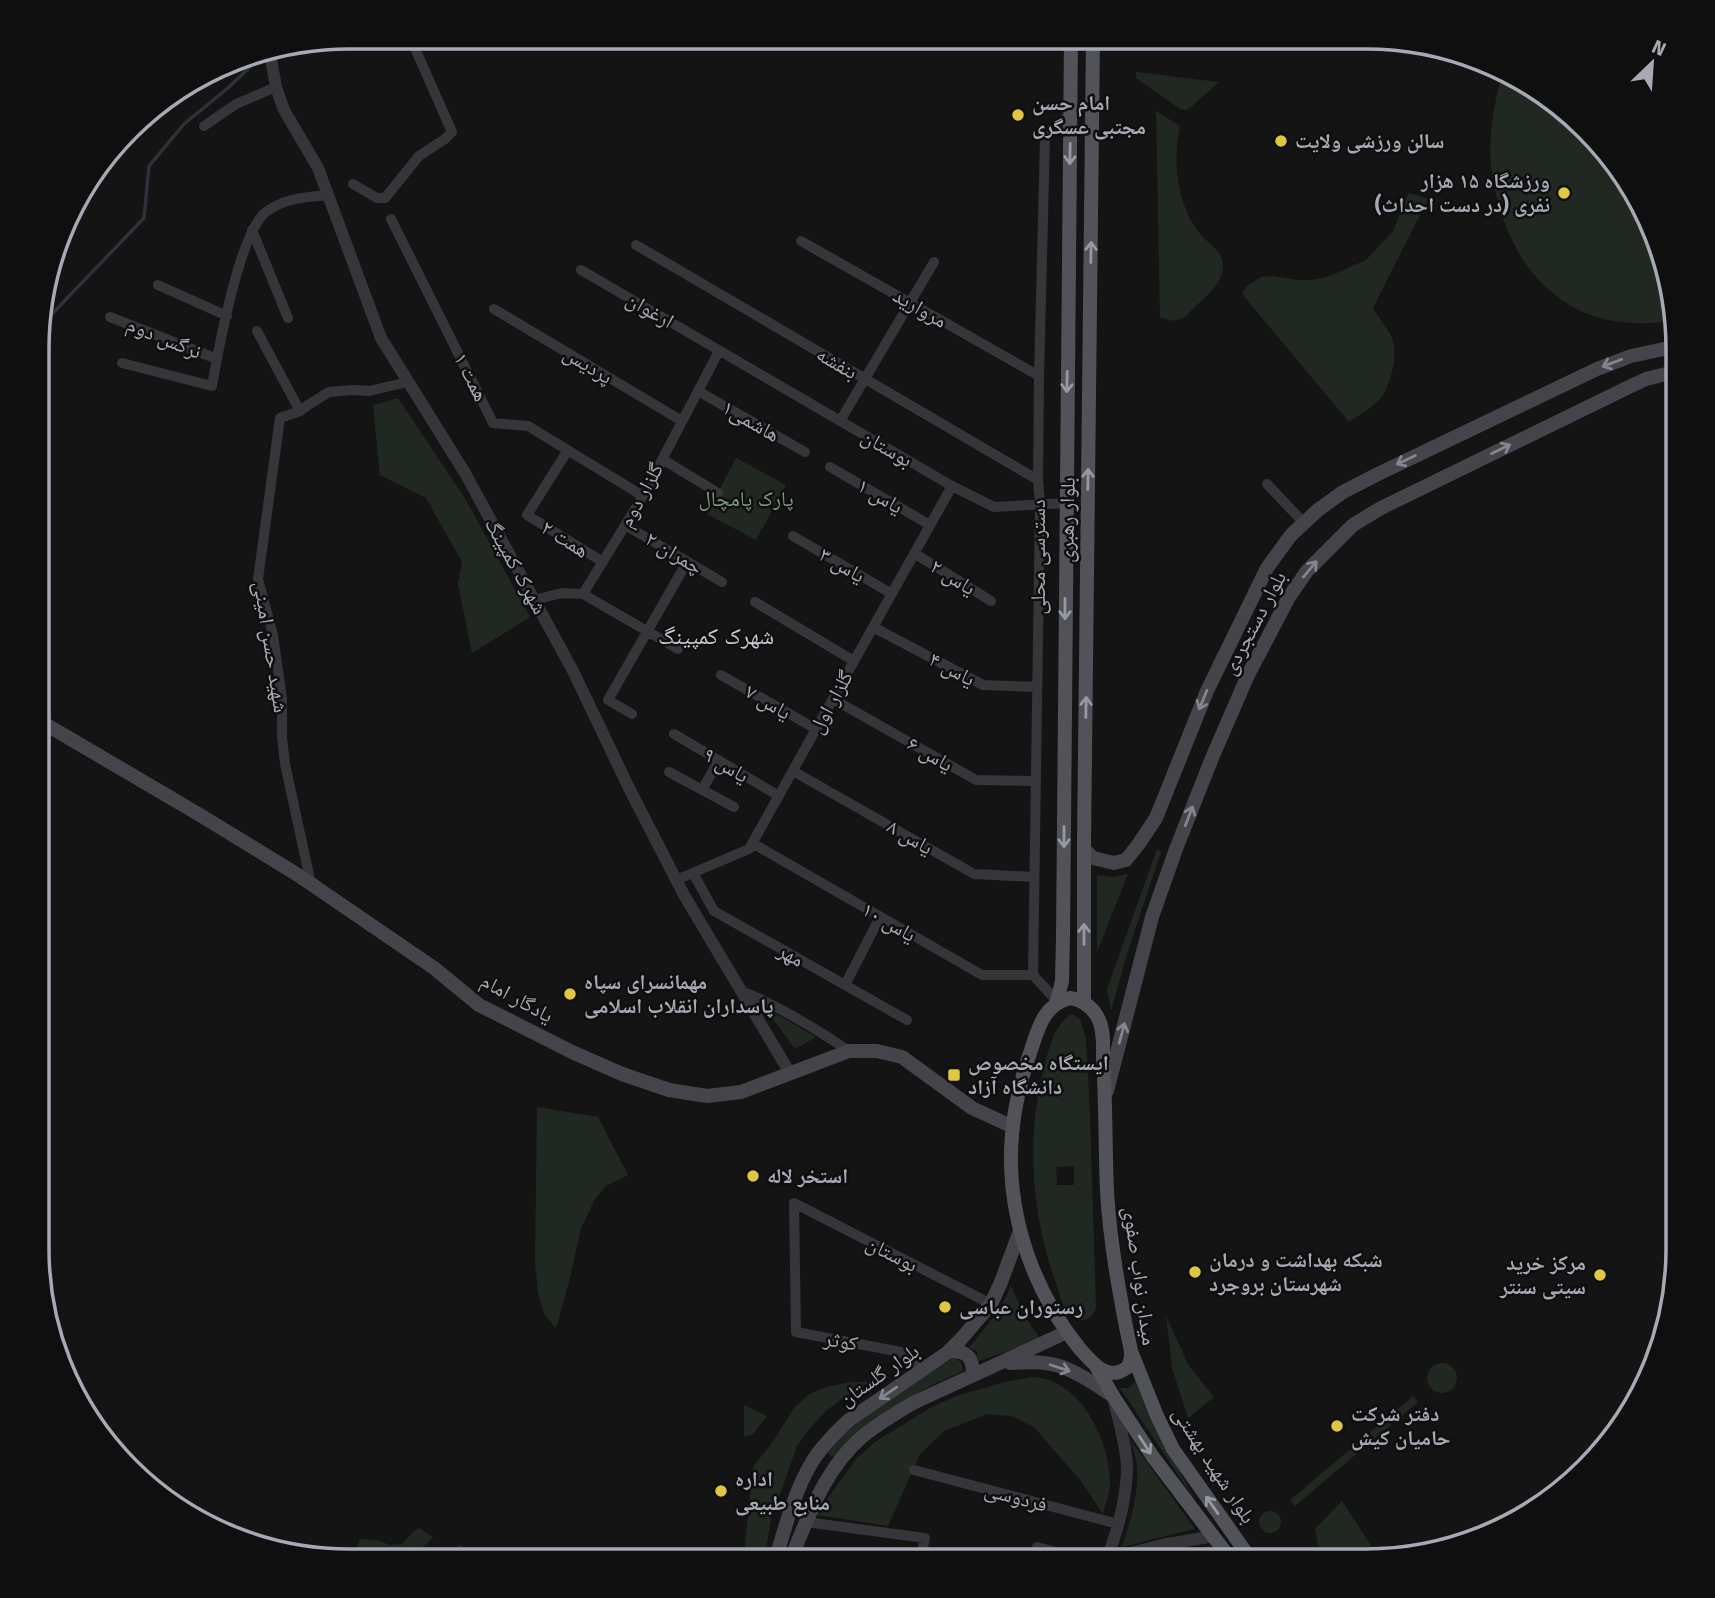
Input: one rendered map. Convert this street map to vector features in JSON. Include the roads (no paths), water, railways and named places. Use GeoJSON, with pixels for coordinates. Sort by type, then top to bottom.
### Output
{"type":"FeatureCollection","features":[{"type":"Feature","properties":{"kind":"main road","name":"بلوار رهبری"},"geometry":{"type":"LineString","coordinates":[[1057,1001],[1062,981],[1063,937],[1071,49]]}},
{"type":"Feature","properties":{"kind":"main road","name":"بلوار رهبری"},"geometry":{"type":"LineString","coordinates":[[1084,1003],[1093,49]]}},
{"type":"Feature","properties":{"kind":"main road","name":"بلوار دستجردی"},"geometry":{"type":"LineString","coordinates":[[1084,849],[1094,858],[1114,863],[1126,860],[1138,845],[1156,818],[1207,691],[1267,568],[1291,535],[1318,510],[1343,492],[1584,374],[1630,356],[1666,349]]}},
{"type":"Feature","properties":{"kind":"main road","name":"بلوار دستجردی"},"geometry":{"type":"LineString","coordinates":[[1105,1099],[1152,917],[1176,849],[1248,675],[1289,597],[1307,571],[1353,525],[1381,508],[1646,379],[1666,374]]}},
{"type":"Feature","properties":{"kind":"main road","name":"یادگار امام"},"geometry":{"type":"LineString","coordinates":[[49,726],[311,884],[433,968],[479,1005],[622,1074],[669,1090],[707,1096],[741,1092],[849,1051],[877,1051],[902,1057],[972,1108],[1013,1128]]}},
{"type":"Feature","properties":{"kind":"main road"},"geometry":{"type":"LineString","coordinates":[[1084,1003],[1070,998],[1057,1001],[1046,1012],[1019,1091],[1011,1166],[1020,1231],[1041,1290],[1067,1332],[1096,1366]]}},
{"type":"Feature","properties":{"kind":"main road","name":"میدان نواب صفوی"},"geometry":{"type":"LineString","coordinates":[[1084,1003],[1099,1020],[1102,1032],[1107,1195],[1119,1289],[1131,1351],[1128,1367],[1118,1373],[1107,1372],[1096,1366]]}},
{"type":"Feature","properties":{"kind":"main road","name":"بلوار گلستان"},"geometry":{"type":"LineString","coordinates":[[779,1549],[797,1493],[823,1446],[849,1420],[949,1351],[990,1304],[1020,1231]]}},
{"type":"Feature","properties":{"kind":"main road","name":"بلوار گلستان"},"geometry":{"type":"LineString","coordinates":[[795,1549],[822,1487],[862,1437],[913,1403],[1067,1332]]}},
{"type":"Feature","properties":{"kind":"main road"},"geometry":{"type":"LineString","coordinates":[[949,1351],[958,1351],[970,1357],[973,1376]]}},
{"type":"Feature","properties":{"kind":"main road","name":"بلوار شهید بهشتی"},"geometry":{"type":"LineString","coordinates":[[1131,1351],[1173,1449],[1244,1549]]}},
{"type":"Feature","properties":{"kind":"main road"},"geometry":{"type":"LineString","coordinates":[[1001,1363],[1060,1366],[1113,1396]]}},
{"type":"Feature","properties":{"kind":"main road","name":"بلوار شهید بهشتی"},"geometry":{"type":"LineString","coordinates":[[1096,1366],[1153,1457],[1223,1549]]}},
{"type":"Feature","properties":{"kind":"main road"},"geometry":{"type":"LineString","coordinates":[[823,1446],[827,1461],[842,1459]]}},
{"type":"Feature","properties":{"kind":"street"},"geometry":{"type":"LineString","coordinates":[[353,184],[377,198],[385,198],[419,156],[446,139],[452,132],[415,49]]}},
{"type":"Feature","properties":{"kind":"street","name":"شهرک کمپینگ"},"geometry":{"type":"LineString","coordinates":[[271,59],[284,110],[318,167],[381,338],[465,473],[573,671],[676,880],[790,1073]]}},
{"type":"Feature","properties":{"kind":"street"},"geometry":{"type":"LineString","coordinates":[[204,126],[236,104],[276,86]]}},
{"type":"Feature","properties":{"kind":"street","name":"دسترسی محلی"},"geometry":{"type":"LineString","coordinates":[[1033,975],[1040,504],[1039,376],[1045,139],[1070,113]]}},
{"type":"Feature","properties":{"kind":"street"},"geometry":{"type":"LineString","coordinates":[[122,363],[212,386],[240,263],[252,230],[263,213],[282,202],[328,195]]}},
{"type":"Feature","properties":{"kind":"street","name":"همت ۱"},"geometry":{"type":"LineString","coordinates":[[391,219],[493,422],[528,426],[643,496]]}},
{"type":"Feature","properties":{"kind":"street"},"geometry":{"type":"LineString","coordinates":[[252,230],[288,318]]}},
{"type":"Feature","properties":{"kind":"street","name":"مروارید"},"geometry":{"type":"LineString","coordinates":[[801,241],[1039,376]]}},
{"type":"Feature","properties":{"kind":"street","name":"بنفشه"},"geometry":{"type":"LineString","coordinates":[[636,245],[1038,480]]}},
{"type":"Feature","properties":{"kind":"street"},"geometry":{"type":"LineString","coordinates":[[840,421],[934,262]]}},
{"type":"Feature","properties":{"kind":"street","name":"ارغوان"},"geometry":{"type":"LineString","coordinates":[[581,270],[719,351]]}},
{"type":"Feature","properties":{"kind":"street"},"geometry":{"type":"LineString","coordinates":[[158,285],[227,316]]}},
{"type":"Feature","properties":{"kind":"street","name":"پردیس"},"geometry":{"type":"LineString","coordinates":[[494,309],[682,421]]}},
{"type":"Feature","properties":{"kind":"street","name":"نرگس دوم"},"geometry":{"type":"LineString","coordinates":[[110,317],[217,359]]}},
{"type":"Feature","properties":{"kind":"street"},"geometry":{"type":"LineString","coordinates":[[257,331],[300,411]]}},
{"type":"Feature","properties":{"kind":"street","name":"بوستان"},"geometry":{"type":"LineString","coordinates":[[719,351],[952,486],[994,507],[1066,503]]}},
{"type":"Feature","properties":{"kind":"street","name":"گلزار دوم"},"geometry":{"type":"LineString","coordinates":[[583,594],[643,496],[719,351]]}},
{"type":"Feature","properties":{"kind":"street","name":"شهید حسن امینی"},"geometry":{"type":"LineString","coordinates":[[311,884],[285,764],[282,699],[273,635],[258,579],[280,418],[300,411],[329,392],[369,391],[408,382]]}},
{"type":"Feature","properties":{"kind":"street","name":"هاشمی۱"},"geometry":{"type":"LineString","coordinates":[[698,391],[805,452]]}},
{"type":"Feature","properties":{"kind":"street","name":"همت ۲"},"geometry":{"type":"LineString","coordinates":[[568,450],[527,515],[603,562]]}},
{"type":"Feature","properties":{"kind":"street"},"geometry":{"type":"LineString","coordinates":[[662,459],[718,493]]}},
{"type":"Feature","properties":{"kind":"street","name":"یاس ۱"},"geometry":{"type":"LineString","coordinates":[[830,467],[930,525]]}},
{"type":"Feature","properties":{"kind":"street"},"geometry":{"type":"LineString","coordinates":[[1267,484],[1304,523]]}},
{"type":"Feature","properties":{"kind":"street","name":"گلزار اول"},"geometry":{"type":"LineString","coordinates":[[676,880],[749,849],[952,486]]}},
{"type":"Feature","properties":{"kind":"street","name":"چمران ۲"},"geometry":{"type":"LineString","coordinates":[[625,525],[722,582]]}},
{"type":"Feature","properties":{"kind":"street","name":"یاس ۳"},"geometry":{"type":"LineString","coordinates":[[793,536],[892,594]]}},
{"type":"Feature","properties":{"kind":"street","name":"یاس ۲"},"geometry":{"type":"LineString","coordinates":[[914,553],[991,601]]}},
{"type":"Feature","properties":{"kind":"street"},"geometry":{"type":"LineString","coordinates":[[632,714],[608,700],[687,562]]}},
{"type":"Feature","properties":{"kind":"street"},"geometry":{"type":"LineString","coordinates":[[534,600],[562,593],[583,594],[678,649]]}},
{"type":"Feature","properties":{"kind":"street"},"geometry":{"type":"LineString","coordinates":[[755,603],[854,661]]}},
{"type":"Feature","properties":{"kind":"street","name":"یاس ۴"},"geometry":{"type":"LineString","coordinates":[[873,627],[983,685],[1037,687]]}},
{"type":"Feature","properties":{"kind":"street","name":"یاس ۷"},"geometry":{"type":"LineString","coordinates":[[721,675],[816,729]]}},
{"type":"Feature","properties":{"kind":"street","name":"یاس ۶"},"geometry":{"type":"LineString","coordinates":[[833,699],[976,780],[1036,781]]}},
{"type":"Feature","properties":{"kind":"street","name":"یاس ۹"},"geometry":{"type":"LineString","coordinates":[[674,734],[779,796]]}},
{"type":"Feature","properties":{"kind":"street"},"geometry":{"type":"LineString","coordinates":[[702,790],[719,760]]}},
{"type":"Feature","properties":{"kind":"street","name":"یاس ۸"},"geometry":{"type":"LineString","coordinates":[[793,771],[974,874],[1034,877]]}},
{"type":"Feature","properties":{"kind":"street"},"geometry":{"type":"LineString","coordinates":[[669,772],[734,807]]}},
{"type":"Feature","properties":{"kind":"street","name":"یاس ۱۰"},"geometry":{"type":"LineString","coordinates":[[752,843],[982,975],[1033,975]]}},
{"type":"Feature","properties":{"kind":"street","name":"مهر"},"geometry":{"type":"LineString","coordinates":[[693,873],[714,911],[907,1020]]}},
{"type":"Feature","properties":{"kind":"street"},"geometry":{"type":"LineString","coordinates":[[845,985],[880,916]]}},
{"type":"Feature","properties":{"kind":"street"},"geometry":{"type":"LineString","coordinates":[[1033,975],[1057,1001]]}},
{"type":"Feature","properties":{"kind":"street"},"geometry":{"type":"LineString","coordinates":[[741,990],[819,1031],[849,1051]]}},
{"type":"Feature","properties":{"kind":"street","name":"بوستان"},"geometry":{"type":"LineString","coordinates":[[796,1332],[794,1203],[990,1304]]}},
{"type":"Feature","properties":{"kind":"street","name":"کوثر"},"geometry":{"type":"LineString","coordinates":[[796,1332],[901,1352],[921,1371]]}},
{"type":"Feature","properties":{"kind":"street"},"geometry":{"type":"LineString","coordinates":[[1110,1549],[1118,1524],[1127,1469],[1113,1396]]}},
{"type":"Feature","properties":{"kind":"street","name":"فردوسی"},"geometry":{"type":"LineString","coordinates":[[914,1470],[1118,1524]]}},
{"type":"Feature","properties":{"kind":"street"},"geometry":{"type":"LineString","coordinates":[[806,1522],[925,1538],[923,1549]]}},
{"type":"Feature","properties":{"kind":"street"},"geometry":{"type":"LineString","coordinates":[[1147,1549],[1214,1536]]}},
{"type":"Feature","properties":{"kind":"street"},"geometry":{"type":"LineString","coordinates":[[1037,1547],[1045,1549]]}},
{"type":"Feature","properties":{"kind":"waterway"},"geometry":{"type":"LineString","coordinates":[[52,314],[144,218],[149,166],[184,124],[251,66]]}},
{"type":"Feature","properties":{"kind":"place","name":"امام حسن مجتبی عسگری"},"geometry":{"type":"Point","coordinates":[1018,115]}},
{"type":"Feature","properties":{"kind":"place","name":"سالن ورزشی ولایت"},"geometry":{"type":"Point","coordinates":[1281,141]}},
{"type":"Feature","properties":{"kind":"place","name":"ورزشگاه ۱۵ هزار نفری (در دست احداث)"},"geometry":{"type":"Point","coordinates":[1564,193]}},
{"type":"Feature","properties":{"kind":"place","name":"مهمانسرای سپاه پاسداران انقلاب اسلامی"},"geometry":{"type":"Point","coordinates":[570,994]}},
{"type":"Feature","properties":{"kind":"place","name":"ایستگاه مخصوص دانشگاه آزاد"},"geometry":{"type":"Point","coordinates":[954,1075]}},
{"type":"Feature","properties":{"kind":"place","name":"استخر لاله"},"geometry":{"type":"Point","coordinates":[753,1176]}},
{"type":"Feature","properties":{"kind":"place","name":"شبکه بهداشت و درمان شهرستان بروجرد"},"geometry":{"type":"Point","coordinates":[1195,1272]}},
{"type":"Feature","properties":{"kind":"place","name":"مرکز خرید سیتی سنتر"},"geometry":{"type":"Point","coordinates":[1600,1275]}},
{"type":"Feature","properties":{"kind":"place","name":"رستوران عباسی"},"geometry":{"type":"Point","coordinates":[945,1307]}},
{"type":"Feature","properties":{"kind":"place","name":"دفتر شرکت حامیان کیش"},"geometry":{"type":"Point","coordinates":[1337,1426]}},
{"type":"Feature","properties":{"kind":"place","name":"اداره منابع طبیعی"},"geometry":{"type":"Point","coordinates":[721,1491]}},
{"type":"Feature","properties":{"kind":"district","name":"شهرک کمپینگ"},"geometry":{"type":"Point","coordinates":[716,636]}},
{"type":"Feature","properties":{"kind":"park label","name":"پارک پامچال"},"geometry":{"type":"Point","coordinates":[746,499]}}]}
